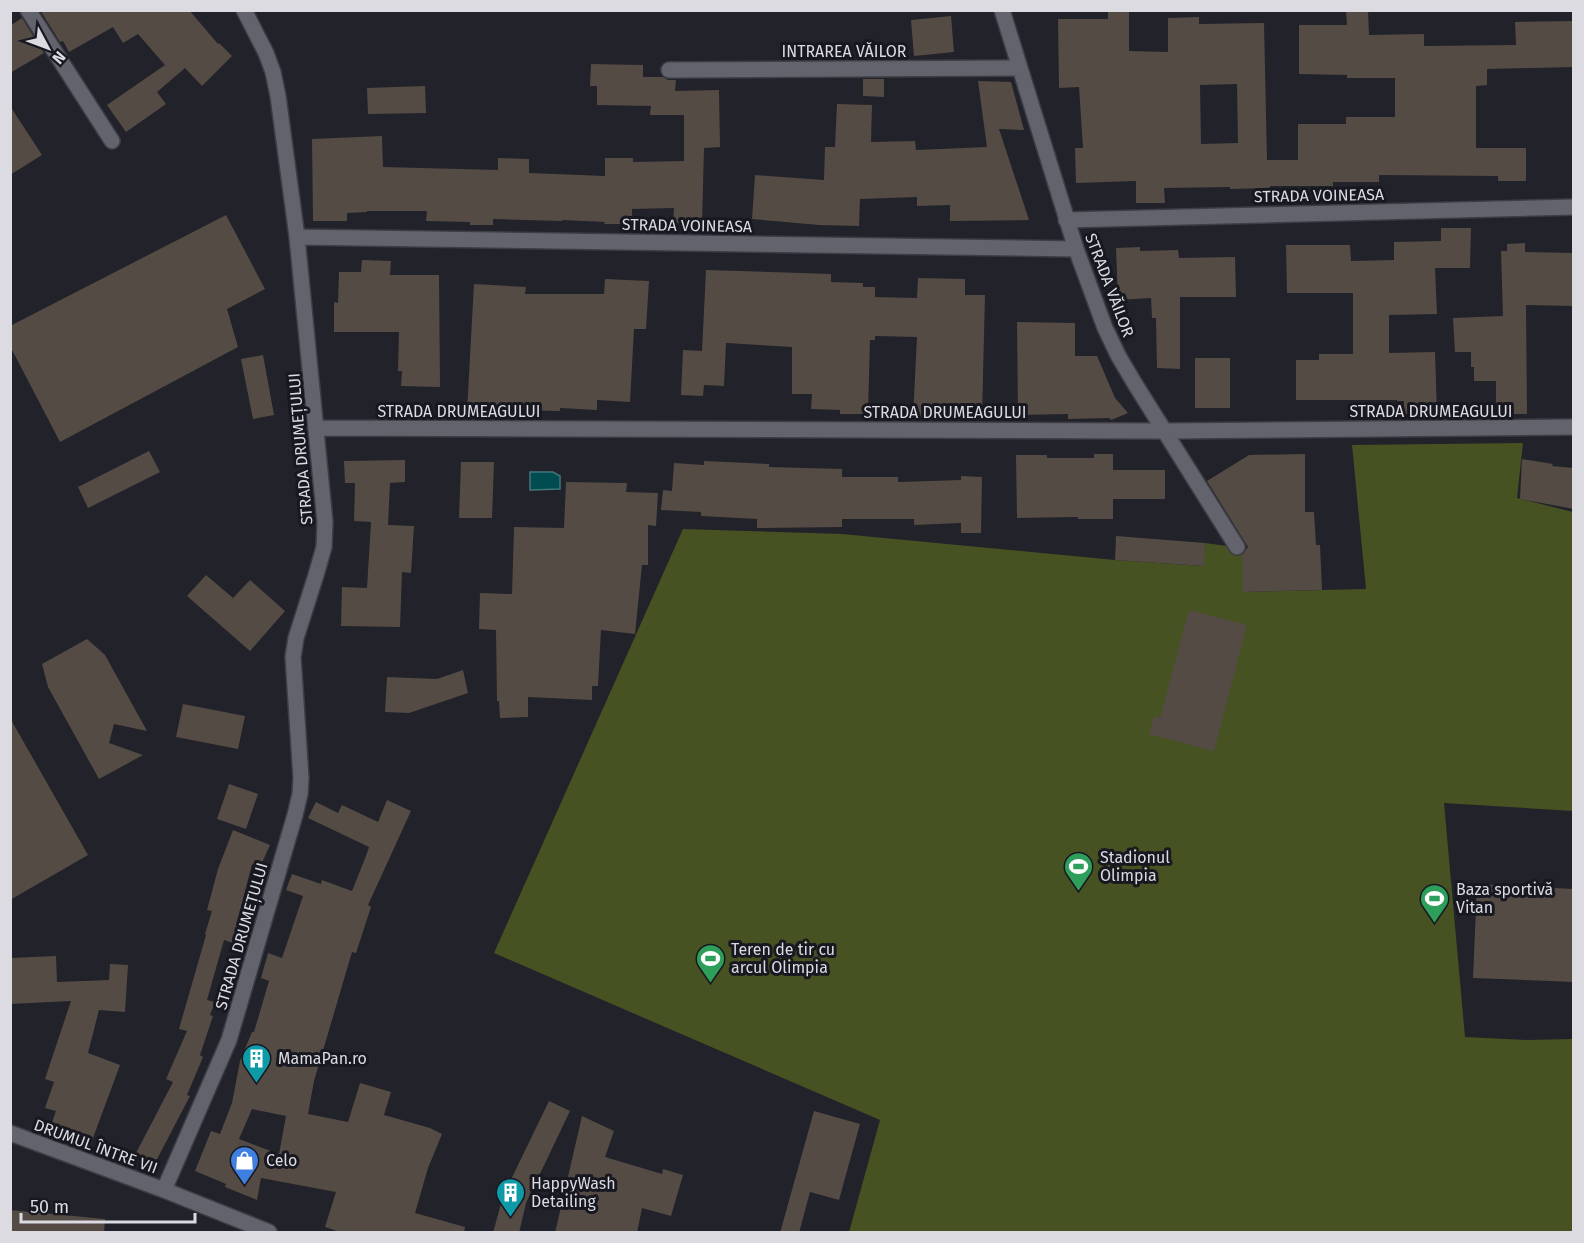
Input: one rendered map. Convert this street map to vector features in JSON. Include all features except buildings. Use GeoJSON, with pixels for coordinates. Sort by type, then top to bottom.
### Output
{"type":"FeatureCollection","features":[{"type":"Feature","properties":{"kind":"street"},"geometry":{"type":"LineString","coordinates":[[28,10],[112,141]]}},
{"type":"Feature","properties":{"kind":"street","name":"STRADA DRUMEȚULUI"},"geometry":{"type":"LineString","coordinates":[[164,1190],[229,1040],[295,815],[301,778],[293,657],[296,638],[316,576],[326,534],[297,237],[276,82],[266,53],[244,10]]}},
{"type":"Feature","properties":{"kind":"street","name":"STRADA VĂILOR"},"geometry":{"type":"LineString","coordinates":[[1002,10],[1066,220],[1105,328],[1129,375],[1237,547]]}},
{"type":"Feature","properties":{"kind":"street","name":"INTRAREA VĂILOR"},"geometry":{"type":"LineString","coordinates":[[669,70],[1019,68]]}},
{"type":"Feature","properties":{"kind":"street","name":"STRADA VOINEASA"},"geometry":{"type":"LineString","coordinates":[[1066,220],[1574,207]]}},
{"type":"Feature","properties":{"kind":"street","name":"STRADA VOINEASA"},"geometry":{"type":"LineString","coordinates":[[297,237],[1076,249]]}},
{"type":"Feature","properties":{"kind":"street","name":"STRADA DRUMEAGULUI"},"geometry":{"type":"LineString","coordinates":[[317,428],[1165,431],[1574,427]]}},
{"type":"Feature","properties":{"kind":"street","name":"DRUMUL ÎNTRE VII"},"geometry":{"type":"LineString","coordinates":[[10,1133],[164,1190],[269,1233]]}},
{"type":"Feature","properties":{"kind":"green space"},"geometry":{"type":"Polygon","coordinates":[[[1523,443],[1517,498],[1573,512],[1573,811],[1444,803],[1465,1037],[1527,1040],[1573,1039],[1573,1232],[849,1232],[880,1120],[494,953],[683,529],[842,534],[1203,566],[1205,543],[1242,548],[1244,592],[1366,589],[1352,445],[1523,443]]]}},
{"type":"Feature","properties":{"kind":"water"},"geometry":{"type":"Polygon","coordinates":[[[530,472],[553,472],[560,476],[560,489],[530,490],[530,472]]]}},
{"type":"Feature","properties":{"kind":"place","name":"Stadionul Olimpia"},"geometry":{"type":"Point","coordinates":[1079,892]}},
{"type":"Feature","properties":{"kind":"place","name":"Baza sportivă Vitan"},"geometry":{"type":"Point","coordinates":[1435,924]}},
{"type":"Feature","properties":{"kind":"place","name":"Teren de tir cu arcul Olimpia"},"geometry":{"type":"Point","coordinates":[710,984]}},
{"type":"Feature","properties":{"kind":"place","name":"MamaPan.ro"},"geometry":{"type":"Point","coordinates":[257,1084]}},
{"type":"Feature","properties":{"kind":"place","name":"Celo"},"geometry":{"type":"Point","coordinates":[245,1186]}},
{"type":"Feature","properties":{"kind":"place","name":"HappyWash Detailing"},"geometry":{"type":"Point","coordinates":[510,1218]}}]}
